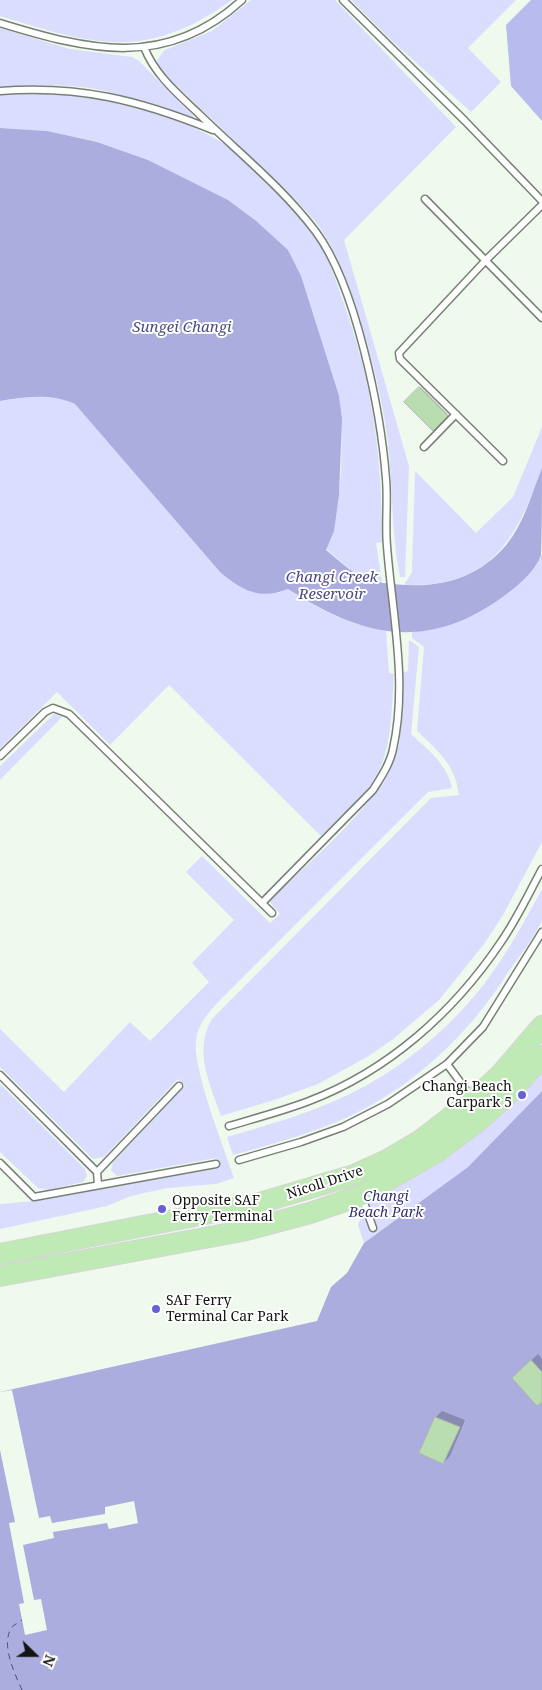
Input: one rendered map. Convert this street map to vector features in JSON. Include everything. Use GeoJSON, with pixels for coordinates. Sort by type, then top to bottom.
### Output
{"type":"FeatureCollection","features":[{"type":"Feature","properties":{"kind":"main road","name":"Nicoll Drive"},"geometry":{"type":"LineString","coordinates":[[477,1109],[500,1075],[542,1026]]}},
{"type":"Feature","properties":{"kind":"main road","name":"Nicoll Drive"},"geometry":{"type":"LineString","coordinates":[[0,1276],[242,1231],[310,1213],[358,1185],[387,1160],[513,1090],[542,1056]]}},
{"type":"Feature","properties":{"kind":"main road","name":"Nicoll Drive"},"geometry":{"type":"LineString","coordinates":[[0,1254],[358,1185]]}},
{"type":"Feature","properties":{"kind":"lane"},"geometry":{"type":"LineString","coordinates":[[0,23],[93,47],[144,47],[189,34],[216,20],[242,0]]}},
{"type":"Feature","properties":{"kind":"lane"},"geometry":{"type":"LineString","coordinates":[[343,0],[465,121],[542,203],[399,353],[400,359],[503,462]]}},
{"type":"Feature","properties":{"kind":"lane"},"geometry":{"type":"LineString","coordinates":[[144,47],[155,69],[217,132],[292,203],[318,234],[332,258],[344,287],[360,336],[382,440],[387,482],[386,544],[398,638],[397,726],[393,751],[386,770],[373,790],[262,903]]}},
{"type":"Feature","properties":{"kind":"lane"},"geometry":{"type":"LineString","coordinates":[[0,91],[46,88],[97,94],[131,101],[217,132]]}},
{"type":"Feature","properties":{"kind":"lane"},"geometry":{"type":"LineString","coordinates":[[426,200],[542,318]]}},
{"type":"Feature","properties":{"kind":"lane"},"geometry":{"type":"LineString","coordinates":[[424,447],[456,414]]}},
{"type":"Feature","properties":{"kind":"lane"},"geometry":{"type":"LineString","coordinates":[[0,756],[45,712],[53,708],[61,709],[69,714],[272,913]]}},
{"type":"Feature","properties":{"kind":"lane"},"geometry":{"type":"LineString","coordinates":[[229,1126],[318,1097],[350,1082],[409,1044],[450,1006],[482,968],[502,941],[542,869]]}},
{"type":"Feature","properties":{"kind":"lane"},"geometry":{"type":"LineString","coordinates":[[239,1160],[301,1142],[343,1127],[388,1104],[447,1064],[468,1044],[494,1011],[542,932]]}},
{"type":"Feature","properties":{"kind":"lane"},"geometry":{"type":"LineString","coordinates":[[447,1064],[477,1109]]}},
{"type":"Feature","properties":{"kind":"lane"},"geometry":{"type":"LineString","coordinates":[[0,1074],[97,1172],[98,1185]]}},
{"type":"Feature","properties":{"kind":"lane"},"geometry":{"type":"LineString","coordinates":[[97,1172],[180,1086]]}},
{"type":"Feature","properties":{"kind":"lane"},"geometry":{"type":"LineString","coordinates":[[0,1163],[34,1197],[216,1164]]}},
{"type":"Feature","properties":{"kind":"lane"},"geometry":{"type":"LineString","coordinates":[[358,1185],[373,1228]]}},
{"type":"Feature","properties":{"kind":"green space"},"geometry":{"type":"Polygon","coordinates":[[[0,0],[232,0],[201,20],[172,33],[145,40],[119,42],[92,40],[64,34],[0,16],[0,0]]]}},
{"type":"Feature","properties":{"kind":"green space"},"geometry":{"type":"Polygon","coordinates":[[[251,0],[335,0],[456,127],[344,240],[409,466],[405,577],[400,577],[397,560],[388,442],[380,393],[356,307],[336,256],[321,230],[305,209],[161,71],[157,60],[165,50],[212,31],[251,0]]]}},
{"type":"Feature","properties":{"kind":"green space"},"geometry":{"type":"Polygon","coordinates":[[[351,0],[516,0],[468,48],[501,82],[471,112],[390,39],[351,0]]]}},
{"type":"Feature","properties":{"kind":"green space"},"geometry":{"type":"Polygon","coordinates":[[[0,28],[70,49],[132,57],[139,61],[194,116],[190,119],[132,98],[96,89],[48,85],[0,87],[0,28]]]}},
{"type":"Feature","properties":{"kind":"green space"},"geometry":{"type":"Polygon","coordinates":[[[64,91],[108,99],[147,109],[203,132],[220,141],[241,157],[295,211],[310,229],[328,260],[335,277],[354,334],[369,392],[378,450],[382,542],[376,543],[382,583],[357,575],[326,549],[336,514],[341,474],[341,414],[339,396],[255,220],[228,200],[148,160],[97,142],[47,131],[0,128],[0,94],[64,91]]]}},
{"type":"Feature","properties":{"kind":"green space"},"geometry":{"type":"Polygon","coordinates":[[[40,395],[60,398],[75,404],[279,593],[288,589],[335,616],[386,631],[389,673],[394,674],[391,720],[386,751],[375,779],[366,792],[321,836],[169,685],[110,745],[57,692],[0,749],[0,401],[40,395]]]}},
{"type":"Feature","properties":{"kind":"green space"},"geometry":{"type":"Polygon","coordinates":[[[542,427],[542,469],[537,484],[516,527],[493,558],[479,568],[446,582],[426,585],[404,585],[412,572],[415,471],[476,533],[513,497],[542,427]]]}},
{"type":"Feature","properties":{"kind":"green space"},"geometry":{"type":"Polygon","coordinates":[[[542,554],[542,842],[503,915],[484,944],[439,1000],[392,1040],[367,1057],[318,1084],[221,1116],[205,1068],[204,1043],[206,1031],[212,1019],[431,798],[459,795],[454,775],[445,759],[417,731],[424,647],[412,638],[412,632],[449,625],[486,608],[519,584],[532,570],[542,554]]]}},
{"type":"Feature","properties":{"kind":"green space"},"geometry":{"type":"Polygon","coordinates":[[[409,640],[419,647],[411,734],[441,765],[450,779],[452,788],[428,792],[219,1001],[201,1024],[196,1040],[199,1069],[234,1178],[216,1184],[167,1188],[131,1196],[107,1206],[0,1229],[0,1204],[34,1201],[219,1168],[216,1158],[117,1176],[111,1170],[113,1162],[185,1086],[178,1079],[104,1157],[93,1159],[0,1067],[0,1029],[64,1092],[130,1022],[150,1041],[209,982],[192,963],[234,920],[186,872],[202,856],[270,923],[280,914],[269,901],[342,831],[376,791],[389,771],[397,752],[401,733],[402,673],[408,671],[409,640]]]}},
{"type":"Feature","properties":{"kind":"green space"},"geometry":{"type":"Polygon","coordinates":[[[54,714],[62,717],[0,780],[0,766],[54,714]]]}},
{"type":"Feature","properties":{"kind":"green space"},"geometry":{"type":"Polygon","coordinates":[[[542,889],[542,920],[536,933],[492,996],[457,1038],[438,1057],[395,1090],[372,1105],[348,1117],[306,1134],[233,1155],[227,1137],[312,1110],[360,1089],[400,1064],[437,1035],[470,1001],[492,973],[515,938],[542,889]]]}},
{"type":"Feature","properties":{"kind":"green space","name":"Changi Beach Park"},"geometry":{"type":"Polygon","coordinates":[[[542,1066],[542,1091],[468,1167],[364,1243],[358,1225],[370,1195],[453,1147],[522,1096],[542,1066]]]}},
{"type":"Feature","properties":{"kind":"green space"},"geometry":{"type":"Polygon","coordinates":[[[0,1084],[85,1169],[87,1176],[83,1182],[48,1190],[38,1188],[0,1152],[0,1084]]]}},
{"type":"Feature","properties":{"kind":"shaded area"},"geometry":{"type":"Polygon","coordinates":[[[531,0],[542,0],[542,121],[511,86],[506,25],[531,0]]]}},
{"type":"Feature","properties":{"kind":"water","name":"Sungei Changi"},"geometry":{"type":"Polygon","coordinates":[[[0,128],[47,131],[97,142],[148,160],[228,200],[255,220],[288,250],[301,276],[339,396],[342,419],[339,495],[334,531],[326,550],[356,574],[388,584],[425,585],[440,583],[469,574],[495,556],[513,536],[523,517],[542,468],[541,555],[528,575],[503,597],[469,617],[443,627],[417,632],[391,631],[366,626],[314,605],[288,589],[268,594],[252,592],[237,585],[221,573],[75,404],[47,397],[29,397],[0,401],[0,128]]]}},
{"type":"Feature","properties":{"kind":"water"},"geometry":{"type":"Polygon","coordinates":[[[542,1091],[542,1690],[0,1690],[0,1392],[317,1321],[331,1287],[347,1273],[364,1243],[468,1167],[542,1091]]]}},
{"type":"Feature","properties":{"kind":"pier"},"geometry":{"type":"Polygon","coordinates":[[[12,1390],[39,1518],[50,1516],[52,1523],[105,1514],[105,1507],[134,1501],[138,1523],[109,1529],[107,1523],[53,1532],[54,1538],[23,1545],[34,1600],[41,1599],[47,1630],[25,1635],[19,1604],[24,1603],[9,1523],[15,1522],[0,1450],[0,1392],[12,1390]]]}},
{"type":"Feature","properties":{"kind":"building"},"geometry":{"type":"Polygon","coordinates":[[[419,387],[448,416],[433,431],[404,402],[419,387]]]}},
{"type":"Feature","properties":{"kind":"building"},"geometry":{"type":"Polygon","coordinates":[[[531,1360],[542,1372],[542,1402],[537,1406],[512,1378],[531,1360]]]}},
{"type":"Feature","properties":{"kind":"building"},"geometry":{"type":"Polygon","coordinates":[[[435,1417],[460,1427],[443,1464],[419,1453],[435,1417]]]}},
{"type":"Feature","properties":{"kind":"ferry route"},"geometry":{"type":"LineString","coordinates":[[22,1620],[12,1627],[9,1634],[8,1650],[22,1690]]}},
{"type":"Feature","properties":{"kind":"place","name":"Changi Beach Carpark 5"},"geometry":{"type":"Point","coordinates":[522,1095]}},
{"type":"Feature","properties":{"kind":"place","name":"Opposite SAF Ferry Terminal"},"geometry":{"type":"Point","coordinates":[162,1209]}},
{"type":"Feature","properties":{"kind":"place","name":"SAF Ferry Terminal Car Park"},"geometry":{"type":"Point","coordinates":[156,1309]}},
{"type":"Feature","properties":{"kind":"water label","name":"Changi Creek Reservoir"},"geometry":{"type":"Point","coordinates":[332,586]}}]}
